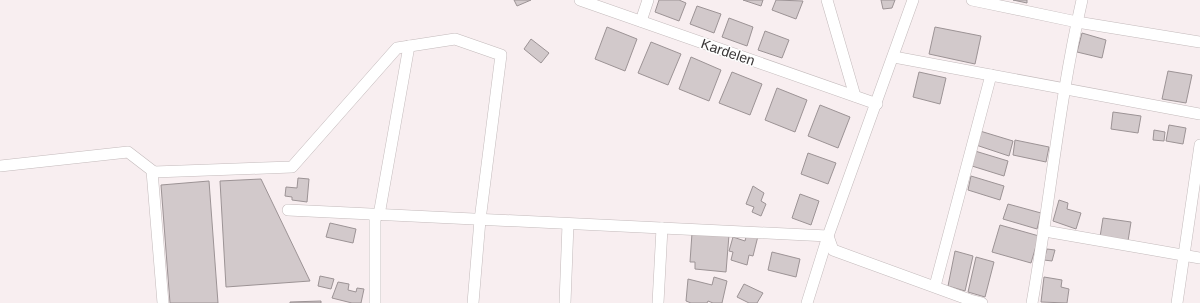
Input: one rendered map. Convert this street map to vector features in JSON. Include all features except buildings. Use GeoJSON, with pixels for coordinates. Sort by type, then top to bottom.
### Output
{"type":"FeatureCollection","features":[{"type":"Feature","properties":{"kind":"street","name":"Kardelen"},"geometry":{"type":"LineString","coordinates":[[580,0],[877,104]]}},
{"type":"Feature","properties":{"kind":"street"},"geometry":{"type":"LineString","coordinates":[[640,21],[648,0]]}},
{"type":"Feature","properties":{"kind":"street"},"geometry":{"type":"LineString","coordinates":[[827,0],[855,96]]}},
{"type":"Feature","properties":{"kind":"street"},"geometry":{"type":"LineString","coordinates":[[807,303],[828,236],[877,104],[913,0]]}},
{"type":"Feature","properties":{"kind":"street"},"geometry":{"type":"LineString","coordinates":[[972,0],[1077,22],[1200,42]]}},
{"type":"Feature","properties":{"kind":"street"},"geometry":{"type":"LineString","coordinates":[[1032,303],[1045,231],[1064,88],[1082,0]]}},
{"type":"Feature","properties":{"kind":"street"},"geometry":{"type":"LineString","coordinates":[[0,166],[128,152],[154,172],[292,167],[396,48],[455,39],[501,55],[480,220],[473,303]]}},
{"type":"Feature","properties":{"kind":"street"},"geometry":{"type":"LineString","coordinates":[[375,303],[377,215],[409,46]]}},
{"type":"Feature","properties":{"kind":"street"},"geometry":{"type":"LineString","coordinates":[[894,56],[1200,114]]}},
{"type":"Feature","properties":{"kind":"street"},"geometry":{"type":"LineString","coordinates":[[935,286],[991,75]]}},
{"type":"Feature","properties":{"kind":"street"},"geometry":{"type":"LineString","coordinates":[[1177,303],[1197,189],[1200,145]]}},
{"type":"Feature","properties":{"kind":"street"},"geometry":{"type":"LineString","coordinates":[[154,172],[152,171],[163,303]]}},
{"type":"Feature","properties":{"kind":"street"},"geometry":{"type":"LineString","coordinates":[[288,210],[828,236]]}},
{"type":"Feature","properties":{"kind":"street"},"geometry":{"type":"LineString","coordinates":[[565,303],[568,224]]}},
{"type":"Feature","properties":{"kind":"street"},"geometry":{"type":"LineString","coordinates":[[658,303],[662,228]]}},
{"type":"Feature","properties":{"kind":"street"},"geometry":{"type":"LineString","coordinates":[[1045,231],[1200,258]]}},
{"type":"Feature","properties":{"kind":"street"},"geometry":{"type":"LineString","coordinates":[[828,236],[833,250],[935,286],[969,302],[982,303]]}}]}
